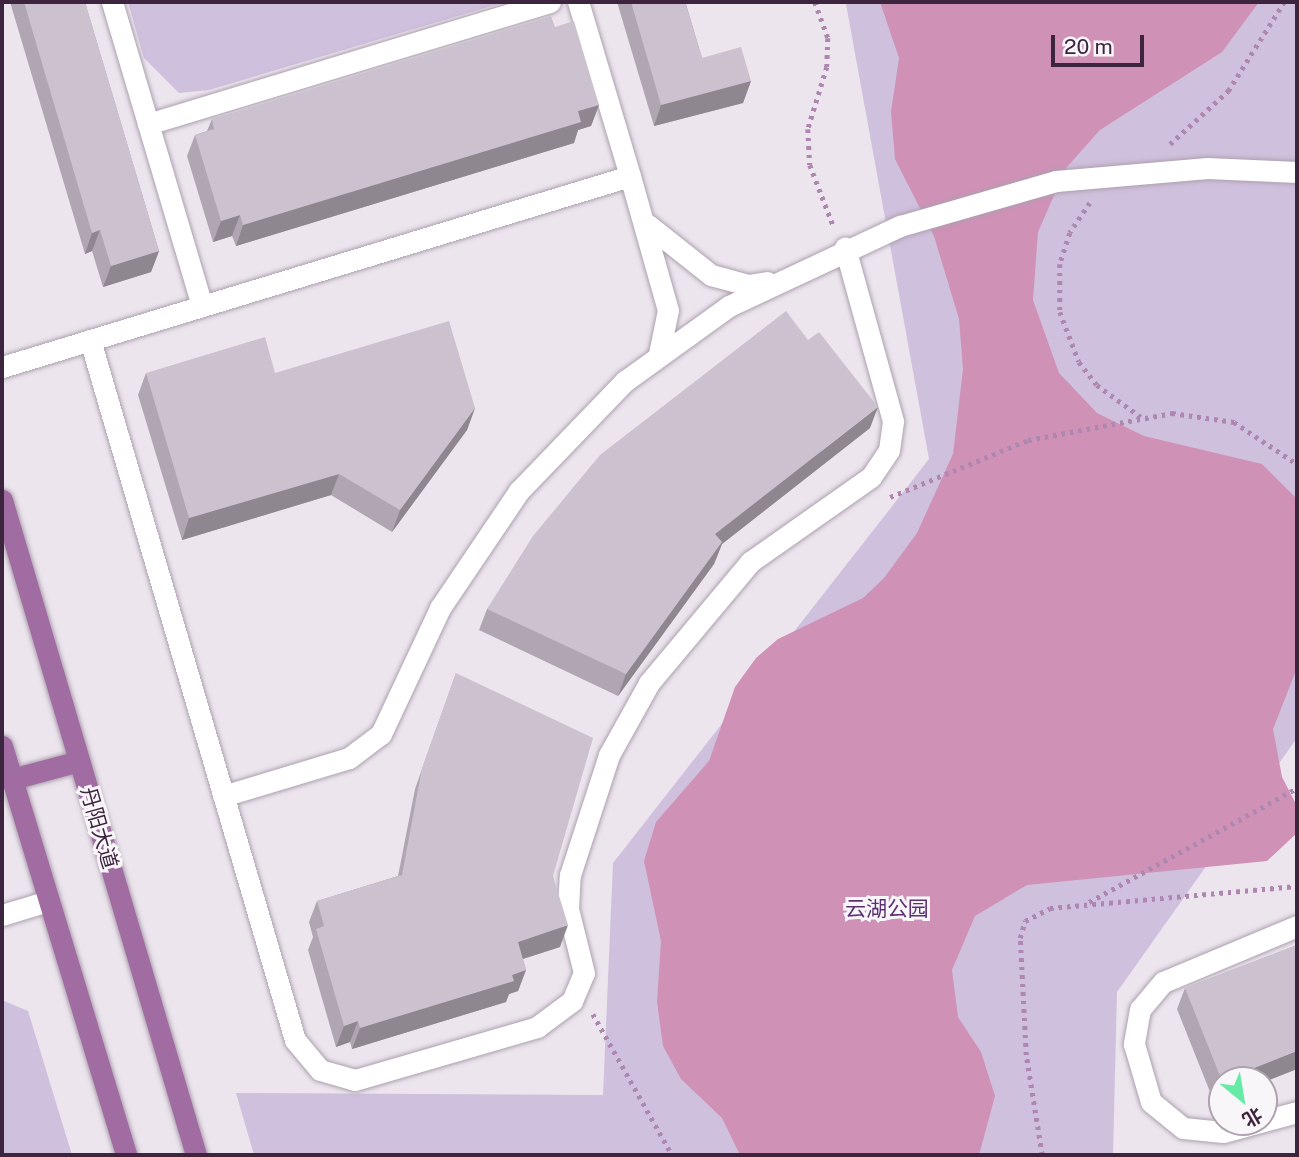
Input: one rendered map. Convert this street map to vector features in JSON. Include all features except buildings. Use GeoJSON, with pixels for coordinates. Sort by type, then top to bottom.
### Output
{"type":"FeatureCollection","features":[{"type":"Feature","properties":{"kind":"main road","name":"丹阳大道"},"geometry":{"type":"LineString","coordinates":[[2,500],[196,1155]]}},
{"type":"Feature","properties":{"kind":"main road"},"geometry":{"type":"LineString","coordinates":[[2,746],[126,1155]]}},
{"type":"Feature","properties":{"kind":"main road"},"geometry":{"type":"LineString","coordinates":[[12,779],[79,761]]}},
{"type":"Feature","properties":{"kind":"street"},"geometry":{"type":"LineString","coordinates":[[112,2],[202,306]]}},
{"type":"Feature","properties":{"kind":"street"},"geometry":{"type":"LineString","coordinates":[[148,124],[550,2]]}},
{"type":"Feature","properties":{"kind":"street"},"geometry":{"type":"LineString","coordinates":[[578,2],[668,310],[659,354]]}},
{"type":"Feature","properties":{"kind":"street"},"geometry":{"type":"LineString","coordinates":[[223,796],[349,758],[381,734],[418,649],[484,536],[580,424],[659,354],[776,281],[845,248],[900,226],[985,199],[1093,188],[1128,173],[1297,172]]}},
{"type":"Feature","properties":{"kind":"street"},"geometry":{"type":"LineString","coordinates":[[2,367],[630,176]]}},
{"type":"Feature","properties":{"kind":"street"},"geometry":{"type":"LineString","coordinates":[[643,218],[668,247],[711,275],[748,285],[776,281]]}},
{"type":"Feature","properties":{"kind":"street"},"geometry":{"type":"LineString","coordinates":[[90,340],[295,1040],[320,1070],[344,1079],[369,1077],[537,1027],[565,1011],[584,973],[568,909],[570,875],[609,755],[649,683],[750,562],[871,477],[889,450],[893,421],[845,248]]}},
{"type":"Feature","properties":{"kind":"street"},"geometry":{"type":"LineString","coordinates":[[2,915],[48,901]]}},
{"type":"Feature","properties":{"kind":"street"},"geometry":{"type":"LineString","coordinates":[[1297,926],[1163,982],[1140,1009],[1135,1033],[1151,1102],[1183,1128],[1223,1132],[1297,1112]]}},
{"type":"Feature","properties":{"kind":"path"},"geometry":{"type":"LineString","coordinates":[[815,2],[828,38],[827,67],[808,128],[810,165],[845,248]]}},
{"type":"Feature","properties":{"kind":"path"},"geometry":{"type":"LineString","coordinates":[[1128,173],[1228,91],[1284,2]]}},
{"type":"Feature","properties":{"kind":"path"},"geometry":{"type":"LineString","coordinates":[[1093,188],[1070,233],[1060,264],[1060,312],[1085,369],[1142,417]]}},
{"type":"Feature","properties":{"kind":"path"},"geometry":{"type":"LineString","coordinates":[[931,477],[1028,440],[1122,419],[1200,413],[1234,422],[1297,464]]}},
{"type":"Feature","properties":{"kind":"path"},"geometry":{"type":"LineString","coordinates":[[1087,903],[1297,788]]}},
{"type":"Feature","properties":{"kind":"path"},"geometry":{"type":"LineString","coordinates":[[1042,1155],[1026,1055],[1020,938],[1034,912],[1087,903],[1297,886]]}},
{"type":"Feature","properties":{"kind":"path"},"geometry":{"type":"LineString","coordinates":[[565,1011],[592,1013],[601,1023],[672,1155]]}},
{"type":"Feature","properties":{"kind":"green space"},"geometry":{"type":"Polygon","coordinates":[[[128,2],[505,2],[209,90],[179,93],[144,58],[128,2]]]}},
{"type":"Feature","properties":{"kind":"green space","name":"云湖公园"},"geometry":{"type":"Polygon","coordinates":[[[839,2],[1297,2],[1297,738],[1117,992],[1113,1155],[254,1155],[236,1093],[603,1095],[613,863],[929,459],[846,4],[839,2]]]}},
{"type":"Feature","properties":{"kind":"green space"},"geometry":{"type":"Polygon","coordinates":[[[2,1000],[28,1011],[72,1155],[2,1155],[2,1000]]]}},
{"type":"Feature","properties":{"kind":"shaded area","name":"云湖公园"},"geometry":{"type":"Polygon","coordinates":[[[880,2],[1259,2],[1222,52],[1100,130],[1066,168],[1038,232],[1033,300],[1059,373],[1097,413],[1144,436],[1262,464],[1297,499],[1297,668],[1273,729],[1282,777],[1297,806],[1297,833],[1267,861],[1027,885],[975,916],[952,970],[958,1017],[981,1052],[995,1096],[979,1155],[740,1155],[722,1118],[681,1079],[663,1046],[657,1002],[661,941],[644,861],[656,822],[709,761],[735,687],[756,658],[778,639],[863,598],[884,578],[917,533],[953,454],[963,369],[959,319],[934,236],[895,159],[891,112],[899,58],[880,2]]]}}]}
